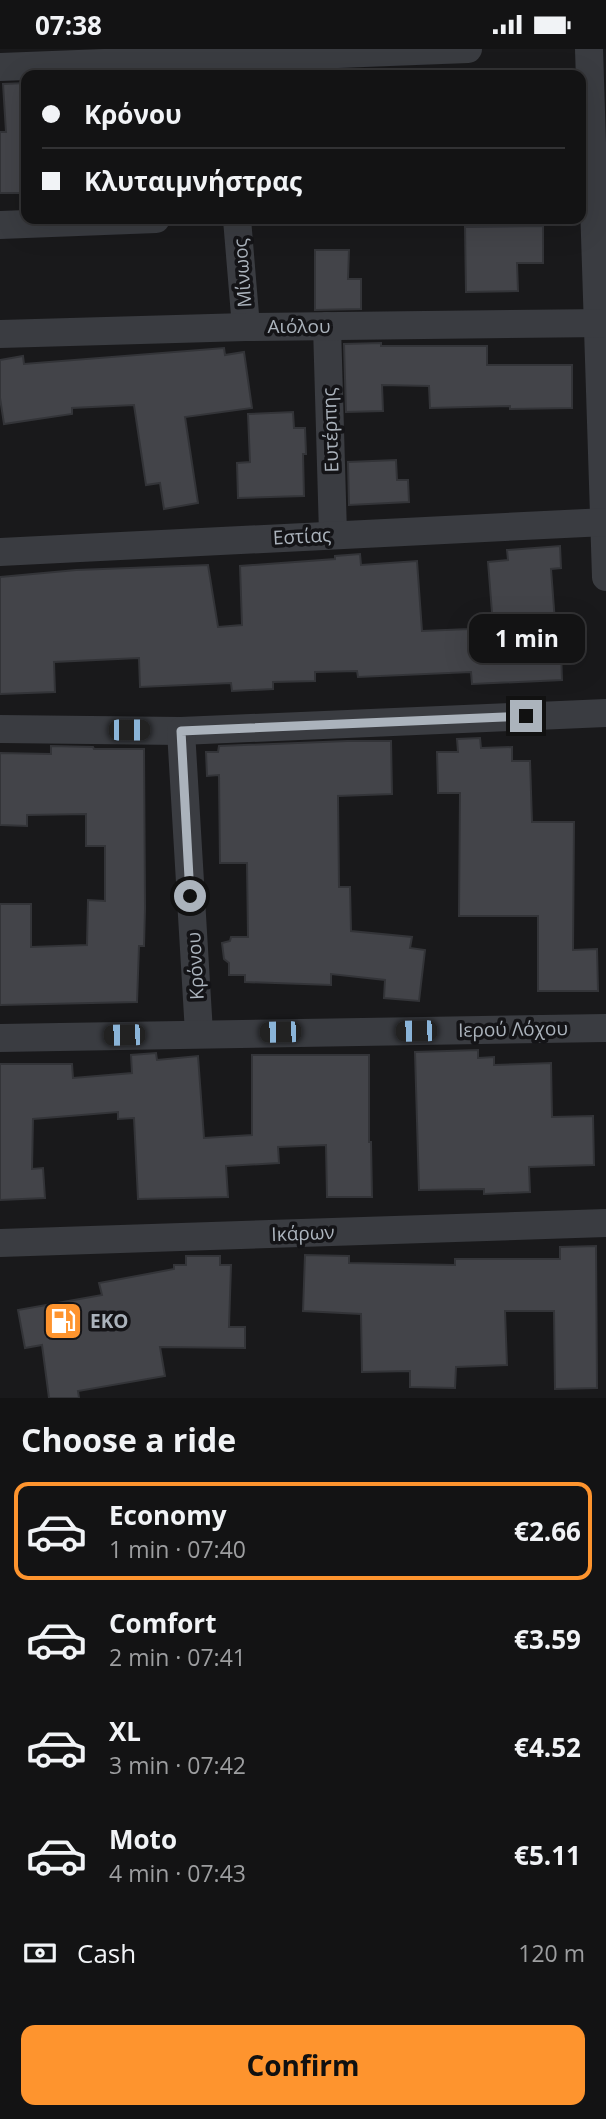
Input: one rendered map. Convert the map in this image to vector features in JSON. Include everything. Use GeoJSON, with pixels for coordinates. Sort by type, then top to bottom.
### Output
{"type":"FeatureCollection","features":[{"type":"Feature","properties":{"kind":"street"},"geometry":{"type":"LineString","coordinates":[[0,67],[229,61],[468,49]]}},
{"type":"Feature","properties":{"kind":"street"},"geometry":{"type":"LineString","coordinates":[[589,49],[587,212],[602,323],[606,577]]}},
{"type":"Feature","properties":{"kind":"street"},"geometry":{"type":"LineString","coordinates":[[0,225],[26,224]]}},
{"type":"Feature","properties":{"kind":"street","name":"Μίνωος"},"geometry":{"type":"LineString","coordinates":[[237,224],[246,327]]}},
{"type":"Feature","properties":{"kind":"street","name":"Αιόλου"},"geometry":{"type":"LineString","coordinates":[[0,334],[246,327],[602,323]]}},
{"type":"Feature","properties":{"kind":"street","name":"Ευτέρπης"},"geometry":{"type":"LineString","coordinates":[[327,326],[333,534]]}},
{"type":"Feature","properties":{"kind":"street","name":"Εστίας"},"geometry":{"type":"LineString","coordinates":[[0,552],[605,522]]}},
{"type":"Feature","properties":{"kind":"street"},"geometry":{"type":"LineString","coordinates":[[0,729],[181,731],[606,713]]}},
{"type":"Feature","properties":{"kind":"street","name":"Κρόνου"},"geometry":{"type":"LineString","coordinates":[[181,731],[199,1033]]}},
{"type":"Feature","properties":{"kind":"street","name":"Ιερού Λόχου"},"geometry":{"type":"LineString","coordinates":[[0,1038],[606,1028]]}},
{"type":"Feature","properties":{"kind":"street","name":"Ικάρων"},"geometry":{"type":"LineString","coordinates":[[0,1243],[606,1223]]}},
{"type":"Feature","properties":{"kind":"building"},"geometry":{"type":"Polygon","coordinates":[[[21,83],[21,193],[0,193],[0,132],[6,132],[3,84],[21,83]]]}},
{"type":"Feature","properties":{"kind":"building"},"geometry":{"type":"Polygon","coordinates":[[[543,226],[543,263],[517,263],[518,291],[466,292],[465,227],[543,226]]]}},
{"type":"Feature","properties":{"kind":"building"},"geometry":{"type":"Polygon","coordinates":[[[315,250],[349,250],[348,279],[361,279],[361,309],[315,310],[315,250]]]}},
{"type":"Feature","properties":{"kind":"building"},"geometry":{"type":"Polygon","coordinates":[[[381,343],[381,346],[487,346],[487,365],[572,365],[572,408],[430,408],[429,386],[382,385],[383,411],[346,412],[344,344],[381,343]]]}},
{"type":"Feature","properties":{"kind":"building"},"geometry":{"type":"Polygon","coordinates":[[[224,348],[225,355],[244,352],[252,408],[185,417],[198,503],[164,509],[160,483],[146,485],[134,405],[72,408],[72,414],[4,424],[0,398],[0,360],[23,356],[24,364],[224,348]]]}},
{"type":"Feature","properties":{"kind":"building"},"geometry":{"type":"Polygon","coordinates":[[[293,412],[294,428],[305,428],[304,496],[238,498],[237,463],[250,462],[248,414],[293,412]]]}},
{"type":"Feature","properties":{"kind":"building"},"geometry":{"type":"Polygon","coordinates":[[[396,460],[397,480],[408,480],[409,502],[349,505],[348,462],[396,460]]]}},
{"type":"Feature","properties":{"kind":"building"},"geometry":{"type":"Polygon","coordinates":[[[560,546],[561,568],[551,569],[555,622],[560,622],[562,680],[472,684],[471,672],[358,677],[357,671],[315,672],[315,681],[273,682],[273,689],[232,691],[231,683],[140,687],[139,658],[54,662],[55,692],[0,694],[0,577],[76,570],[208,565],[218,627],[242,625],[240,566],[335,559],[335,556],[360,554],[361,565],[417,561],[422,631],[469,629],[469,626],[493,625],[488,562],[508,560],[507,550],[560,546]]]}},
{"type":"Feature","properties":{"kind":"building"},"geometry":{"type":"Polygon","coordinates":[[[480,738],[481,748],[512,747],[512,761],[530,761],[532,822],[574,822],[573,950],[597,949],[598,991],[538,991],[538,916],[459,916],[460,793],[438,793],[437,752],[458,752],[457,739],[480,738]]]}},
{"type":"Feature","properties":{"kind":"building"},"geometry":{"type":"Polygon","coordinates":[[[391,741],[392,794],[338,796],[339,887],[350,887],[351,931],[412,937],[410,948],[425,950],[419,1001],[384,998],[385,980],[331,974],[331,985],[245,982],[245,975],[229,975],[229,963],[224,959],[222,943],[230,941],[231,937],[248,937],[247,863],[220,863],[219,775],[207,776],[206,752],[218,752],[219,746],[391,741]]]}},
{"type":"Feature","properties":{"kind":"building"},"geometry":{"type":"Polygon","coordinates":[[[51,746],[144,749],[144,946],[139,946],[137,1002],[0,1005],[0,904],[31,904],[31,947],[87,945],[88,900],[105,901],[105,846],[86,846],[86,814],[27,815],[27,826],[0,825],[0,753],[51,754],[51,746]]]}},
{"type":"Feature","properties":{"kind":"building"},"geometry":{"type":"Polygon","coordinates":[[[478,1050],[478,1058],[494,1057],[494,1065],[551,1063],[552,1117],[593,1116],[594,1165],[529,1167],[530,1192],[484,1194],[484,1189],[419,1190],[415,1052],[478,1050]]]}},
{"type":"Feature","properties":{"kind":"building"},"geometry":{"type":"Polygon","coordinates":[[[156,1053],[157,1060],[198,1056],[204,1138],[252,1135],[252,1055],[369,1055],[372,1197],[327,1197],[326,1145],[278,1147],[279,1163],[226,1166],[228,1197],[138,1199],[134,1118],[118,1119],[118,1112],[33,1119],[32,1169],[43,1168],[45,1198],[0,1200],[0,1064],[72,1064],[73,1078],[132,1073],[131,1055],[156,1053]]]}},
{"type":"Feature","properties":{"kind":"building"},"geometry":{"type":"Polygon","coordinates":[[[596,1246],[597,1388],[555,1389],[554,1311],[505,1311],[507,1365],[456,1367],[455,1388],[410,1387],[410,1371],[362,1372],[361,1314],[303,1311],[305,1255],[349,1256],[349,1263],[455,1265],[455,1259],[560,1259],[560,1247],[596,1246]]]}},
{"type":"Feature","properties":{"kind":"building"},"geometry":{"type":"Polygon","coordinates":[[[186,1256],[220,1256],[220,1265],[231,1265],[229,1327],[245,1327],[245,1348],[160,1347],[165,1376],[78,1391],[79,1398],[49,1398],[42,1345],[25,1348],[18,1310],[102,1295],[99,1283],[174,1269],[174,1265],[186,1265],[186,1256]]]}},
{"type":"Feature","properties":{"kind":"place","name":"EKO"},"geometry":{"type":"Point","coordinates":[63,1321]}},
{"type":"Feature","properties":{"kind":"route"},"geometry":{"type":"LineString","coordinates":[[190,896],[181,731],[526,716]]}}]}
